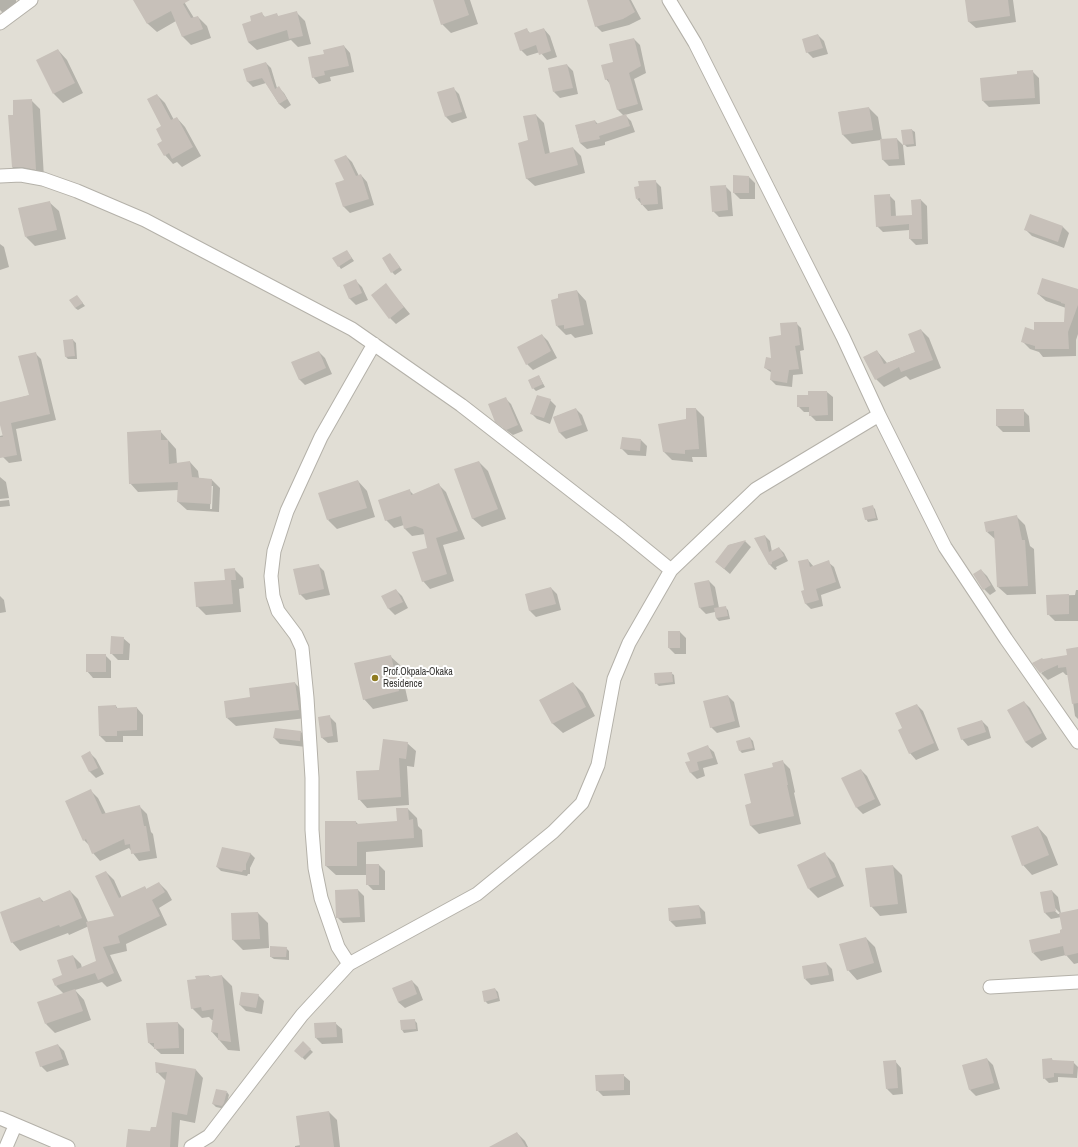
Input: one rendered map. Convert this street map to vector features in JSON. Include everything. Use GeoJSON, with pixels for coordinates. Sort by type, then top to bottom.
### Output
{"type":"FeatureCollection","features":[{"type":"Feature","properties":{"kind":"street"},"geometry":{"type":"LineString","coordinates":[[0,23],[32,0]]}},
{"type":"Feature","properties":{"kind":"street"},"geometry":{"type":"LineString","coordinates":[[669,0],[695,44],[843,337],[879,415],[944,547],[1001,633],[1078,742]]}},
{"type":"Feature","properties":{"kind":"street"},"geometry":{"type":"LineString","coordinates":[[0,176],[21,174],[43,179],[77,191],[145,220],[352,329],[461,405],[580,499],[622,530],[670,570]]}},
{"type":"Feature","properties":{"kind":"street"},"geometry":{"type":"LineString","coordinates":[[350,964],[338,947],[321,898],[315,868],[312,830],[312,778],[308,698],[302,648],[296,635],[278,611],[273,596],[270,576],[274,551],[287,511],[321,437],[374,344]]}},
{"type":"Feature","properties":{"kind":"street"},"geometry":{"type":"LineString","coordinates":[[191,1147],[209,1136],[302,1015],[350,964],[477,894],[553,832],[582,803],[598,764],[614,679],[629,643],[670,570],[756,489],[879,415]]}},
{"type":"Feature","properties":{"kind":"street"},"geometry":{"type":"LineString","coordinates":[[990,987],[1078,982]]}},
{"type":"Feature","properties":{"kind":"street"},"geometry":{"type":"LineString","coordinates":[[0,1118],[15,1126],[68,1147]]}},
{"type":"Feature","properties":{"kind":"street"},"geometry":{"type":"LineString","coordinates":[[6,1147],[15,1126]]}},
{"type":"Feature","properties":{"kind":"building"},"geometry":{"type":"Polygon","coordinates":[[[133,0],[190,0],[183,4],[191,18],[198,16],[203,29],[182,37],[171,11],[147,24],[133,0]]]}},
{"type":"Feature","properties":{"kind":"building"},"geometry":{"type":"Polygon","coordinates":[[[433,0],[464,0],[469,15],[441,25],[433,0]]]}},
{"type":"Feature","properties":{"kind":"building"},"geometry":{"type":"Polygon","coordinates":[[[587,0],[629,0],[635,12],[623,19],[595,27],[587,0]]]}},
{"type":"Feature","properties":{"kind":"building"},"geometry":{"type":"Polygon","coordinates":[[[965,0],[1008,0],[1010,16],[968,22],[965,0]]]}},
{"type":"Feature","properties":{"kind":"building"},"geometry":{"type":"Polygon","coordinates":[[[297,11],[303,36],[289,39],[287,30],[248,42],[242,24],[251,21],[250,16],[262,12],[264,17],[277,13],[278,16],[297,11]]]}},
{"type":"Feature","properties":{"kind":"building"},"geometry":{"type":"Polygon","coordinates":[[[527,28],[529,33],[544,28],[551,51],[539,55],[536,45],[520,51],[514,33],[527,28]]]}},
{"type":"Feature","properties":{"kind":"building"},"geometry":{"type":"Polygon","coordinates":[[[818,34],[823,48],[806,53],[802,39],[818,34]]]}},
{"type":"Feature","properties":{"kind":"building"},"geometry":{"type":"Polygon","coordinates":[[[634,38],[641,66],[629,73],[638,104],[617,110],[608,79],[605,80],[601,65],[613,62],[609,44],[634,38]]]}},
{"type":"Feature","properties":{"kind":"building"},"geometry":{"type":"Polygon","coordinates":[[[344,45],[349,66],[324,71],[325,75],[312,78],[308,57],[324,54],[323,50],[344,45]]]}},
{"type":"Feature","properties":{"kind":"building"},"geometry":{"type":"Polygon","coordinates":[[[58,49],[75,83],[53,94],[36,60],[58,49]]]}},
{"type":"Feature","properties":{"kind":"building"},"geometry":{"type":"Polygon","coordinates":[[[266,62],[275,89],[279,86],[287,99],[279,104],[262,78],[247,82],[243,69],[266,62]]]}},
{"type":"Feature","properties":{"kind":"building"},"geometry":{"type":"Polygon","coordinates":[[[567,64],[573,88],[553,92],[548,68],[567,64]]]}},
{"type":"Feature","properties":{"kind":"building"},"geometry":{"type":"Polygon","coordinates":[[[1033,70],[1035,98],[982,101],[980,78],[1017,74],[1017,71],[1033,70]]]}},
{"type":"Feature","properties":{"kind":"building"},"geometry":{"type":"Polygon","coordinates":[[[454,87],[462,112],[445,117],[437,92],[454,87]]]}},
{"type":"Feature","properties":{"kind":"building"},"geometry":{"type":"Polygon","coordinates":[[[157,94],[171,120],[177,117],[193,147],[172,159],[169,153],[164,156],[157,144],[162,141],[156,129],[161,126],[147,99],[157,94]]]}},
{"type":"Feature","properties":{"kind":"building"},"geometry":{"type":"Polygon","coordinates":[[[32,99],[36,170],[22,167],[12,167],[8,115],[13,115],[13,100],[32,99]]]}},
{"type":"Feature","properties":{"kind":"building"},"geometry":{"type":"Polygon","coordinates":[[[869,107],[873,130],[842,135],[838,112],[869,107]]]}},
{"type":"Feature","properties":{"kind":"building"},"geometry":{"type":"Polygon","coordinates":[[[536,114],[545,154],[573,147],[578,165],[526,179],[518,143],[528,140],[523,116],[536,114]]]}},
{"type":"Feature","properties":{"kind":"building"},"geometry":{"type":"Polygon","coordinates":[[[626,114],[630,126],[599,136],[600,139],[580,143],[575,125],[595,120],[596,124],[626,114]]]}},
{"type":"Feature","properties":{"kind":"building"},"geometry":{"type":"Polygon","coordinates":[[[912,129],[914,144],[903,145],[901,130],[912,129]]]}},
{"type":"Feature","properties":{"kind":"building"},"geometry":{"type":"Polygon","coordinates":[[[897,138],[899,159],[882,160],[880,139],[897,138]]]}},
{"type":"Feature","properties":{"kind":"building"},"geometry":{"type":"Polygon","coordinates":[[[346,155],[356,176],[361,174],[369,199],[343,207],[335,183],[344,180],[334,160],[346,155]]]}},
{"type":"Feature","properties":{"kind":"building"},"geometry":{"type":"Polygon","coordinates":[[[733,175],[749,176],[749,193],[733,193],[733,175]]]}},
{"type":"Feature","properties":{"kind":"building"},"geometry":{"type":"Polygon","coordinates":[[[656,180],[658,204],[641,205],[640,198],[636,199],[634,187],[639,186],[638,181],[656,180]]]}},
{"type":"Feature","properties":{"kind":"building"},"geometry":{"type":"Polygon","coordinates":[[[726,185],[728,210],[712,212],[710,186],[726,185]]]}},
{"type":"Feature","properties":{"kind":"building"},"geometry":{"type":"Polygon","coordinates":[[[890,194],[891,216],[912,215],[911,200],[921,199],[922,239],[909,239],[909,224],[876,227],[874,195],[890,194]]]}},
{"type":"Feature","properties":{"kind":"building"},"geometry":{"type":"Polygon","coordinates":[[[50,201],[57,230],[25,237],[18,208],[50,201]]]}},
{"type":"Feature","properties":{"kind":"building"},"geometry":{"type":"Polygon","coordinates":[[[1030,214],[1063,226],[1058,242],[1024,230],[1030,214]]]}},
{"type":"Feature","properties":{"kind":"building"},"geometry":{"type":"Polygon","coordinates":[[[347,250],[352,258],[338,267],[332,258],[347,250]]]}},
{"type":"Feature","properties":{"kind":"building"},"geometry":{"type":"Polygon","coordinates":[[[390,253],[400,267],[391,273],[382,258],[390,253]]]}},
{"type":"Feature","properties":{"kind":"building"},"geometry":{"type":"Polygon","coordinates":[[[1042,278],[1078,289],[1078,305],[1068,332],[1069,349],[1035,349],[1035,346],[1021,342],[1025,327],[1034,330],[1034,322],[1064,322],[1065,304],[1037,294],[1042,278]]]}},
{"type":"Feature","properties":{"kind":"building"},"geometry":{"type":"Polygon","coordinates":[[[356,279],[362,293],[349,299],[343,285],[356,279]]]}},
{"type":"Feature","properties":{"kind":"building"},"geometry":{"type":"Polygon","coordinates":[[[386,283],[404,307],[389,319],[371,295],[386,283]]]}},
{"type":"Feature","properties":{"kind":"building"},"geometry":{"type":"Polygon","coordinates":[[[577,290],[584,325],[564,329],[564,325],[556,326],[551,300],[558,298],[558,294],[577,290]]]}},
{"type":"Feature","properties":{"kind":"building"},"geometry":{"type":"Polygon","coordinates":[[[77,295],[83,303],[75,308],[69,300],[77,295]]]}},
{"type":"Feature","properties":{"kind":"building"},"geometry":{"type":"Polygon","coordinates":[[[797,322],[800,345],[795,346],[799,369],[789,370],[787,383],[770,380],[771,370],[764,368],[766,357],[771,358],[769,337],[781,335],[780,323],[797,322]]]}},
{"type":"Feature","properties":{"kind":"building"},"geometry":{"type":"Polygon","coordinates":[[[921,329],[933,360],[901,372],[899,367],[875,380],[863,357],[877,350],[884,364],[915,352],[908,334],[921,329]]]}},
{"type":"Feature","properties":{"kind":"building"},"geometry":{"type":"Polygon","coordinates":[[[542,334],[551,351],[526,365],[517,347],[542,334]]]}},
{"type":"Feature","properties":{"kind":"building"},"geometry":{"type":"Polygon","coordinates":[[[73,339],[75,356],[65,357],[63,340],[73,339]]]}},
{"type":"Feature","properties":{"kind":"building"},"geometry":{"type":"Polygon","coordinates":[[[319,351],[326,368],[299,380],[291,362],[319,351]]]}},
{"type":"Feature","properties":{"kind":"building"},"geometry":{"type":"Polygon","coordinates":[[[36,352],[50,414],[11,423],[17,455],[0,458],[0,437],[3,437],[0,425],[0,402],[29,395],[18,356],[36,352]]]}},
{"type":"Feature","properties":{"kind":"building"},"geometry":{"type":"Polygon","coordinates":[[[539,375],[543,384],[532,389],[528,380],[539,375]]]}},
{"type":"Feature","properties":{"kind":"building"},"geometry":{"type":"Polygon","coordinates":[[[808,391],[827,391],[828,415],[809,416],[809,407],[797,407],[797,395],[808,395],[808,391]]]}},
{"type":"Feature","properties":{"kind":"building"},"geometry":{"type":"Polygon","coordinates":[[[537,395],[551,399],[544,418],[530,414],[537,395]]]}},
{"type":"Feature","properties":{"kind":"building"},"geometry":{"type":"Polygon","coordinates":[[[506,397],[518,425],[506,430],[495,422],[488,404],[506,397]]]}},
{"type":"Feature","properties":{"kind":"building"},"geometry":{"type":"Polygon","coordinates":[[[576,408],[582,425],[559,433],[553,417],[576,408]]]}},
{"type":"Feature","properties":{"kind":"building"},"geometry":{"type":"Polygon","coordinates":[[[686,408],[696,408],[699,449],[685,450],[685,454],[663,452],[658,424],[686,419],[686,408]]]}},
{"type":"Feature","properties":{"kind":"building"},"geometry":{"type":"Polygon","coordinates":[[[996,409],[1024,409],[1024,426],[996,426],[996,409]]]}},
{"type":"Feature","properties":{"kind":"building"},"geometry":{"type":"Polygon","coordinates":[[[161,430],[161,440],[168,440],[169,464],[190,461],[192,477],[212,479],[211,504],[177,502],[178,482],[129,484],[127,432],[161,430]]]}},
{"type":"Feature","properties":{"kind":"building"},"geometry":{"type":"Polygon","coordinates":[[[622,437],[641,439],[640,451],[620,449],[622,437]]]}},
{"type":"Feature","properties":{"kind":"building"},"geometry":{"type":"Polygon","coordinates":[[[479,461],[498,509],[472,519],[454,469],[479,461]]]}},
{"type":"Feature","properties":{"kind":"building"},"geometry":{"type":"Polygon","coordinates":[[[358,480],[367,508],[327,520],[318,493],[358,480]]]}},
{"type":"Feature","properties":{"kind":"building"},"geometry":{"type":"Polygon","coordinates":[[[439,483],[458,531],[436,538],[447,574],[422,582],[412,552],[427,548],[423,529],[415,526],[404,529],[401,516],[385,521],[378,500],[410,489],[411,495],[439,483]]]}},
{"type":"Feature","properties":{"kind":"building"},"geometry":{"type":"Polygon","coordinates":[[[873,505],[876,518],[865,520],[862,508],[873,505]]]}},
{"type":"Feature","properties":{"kind":"building"},"geometry":{"type":"Polygon","coordinates":[[[1017,515],[1022,540],[1025,540],[1028,586],[997,587],[994,531],[986,532],[984,522],[1017,515]]]}},
{"type":"Feature","properties":{"kind":"building"},"geometry":{"type":"Polygon","coordinates":[[[765,535],[769,552],[779,547],[784,556],[769,565],[754,538],[765,535]]]}},
{"type":"Feature","properties":{"kind":"building"},"geometry":{"type":"Polygon","coordinates":[[[746,540],[724,569],[715,562],[728,545],[746,540]]]}},
{"type":"Feature","properties":{"kind":"building"},"geometry":{"type":"Polygon","coordinates":[[[808,559],[810,567],[829,560],[836,582],[816,589],[819,600],[805,604],[801,591],[804,590],[798,561],[808,559]]]}},
{"type":"Feature","properties":{"kind":"building"},"geometry":{"type":"Polygon","coordinates":[[[319,564],[324,589],[299,595],[293,569],[319,564]]]}},
{"type":"Feature","properties":{"kind":"building"},"geometry":{"type":"Polygon","coordinates":[[[235,568],[236,580],[231,580],[233,604],[196,607],[194,582],[225,580],[224,569],[235,568]]]}},
{"type":"Feature","properties":{"kind":"building"},"geometry":{"type":"Polygon","coordinates":[[[981,569],[991,585],[983,590],[973,574],[981,569]]]}},
{"type":"Feature","properties":{"kind":"building"},"geometry":{"type":"Polygon","coordinates":[[[709,580],[714,605],[699,608],[694,583],[709,580]]]}},
{"type":"Feature","properties":{"kind":"building"},"geometry":{"type":"Polygon","coordinates":[[[551,587],[556,604],[529,611],[525,594],[551,587]]]}},
{"type":"Feature","properties":{"kind":"building"},"geometry":{"type":"Polygon","coordinates":[[[396,589],[403,602],[388,609],[381,596],[396,589]]]}},
{"type":"Feature","properties":{"kind":"building"},"geometry":{"type":"Polygon","coordinates":[[[1069,594],[1069,614],[1047,615],[1046,595],[1069,594]]]}},
{"type":"Feature","properties":{"kind":"building"},"geometry":{"type":"Polygon","coordinates":[[[726,606],[728,616],[716,618],[714,608],[726,606]]]}},
{"type":"Feature","properties":{"kind":"building"},"geometry":{"type":"Polygon","coordinates":[[[668,631],[680,631],[680,648],[668,648],[668,631]]]}},
{"type":"Feature","properties":{"kind":"building"},"geometry":{"type":"Polygon","coordinates":[[[111,636],[124,637],[123,654],[110,654],[111,636]]]}},
{"type":"Feature","properties":{"kind":"building"},"geometry":{"type":"Polygon","coordinates":[[[1078,647],[1078,703],[1072,704],[1066,667],[1058,668],[1058,665],[1040,673],[1032,663],[1042,658],[1067,655],[1066,649],[1078,647]]]}},
{"type":"Feature","properties":{"kind":"building"},"geometry":{"type":"Polygon","coordinates":[[[86,654],[106,654],[106,672],[86,672],[86,654]]]}},
{"type":"Feature","properties":{"kind":"building","name":"Prof.Okpala-Okaka Residence"},"geometry":{"type":"Polygon","coordinates":[[[391,655],[399,691],[363,700],[354,663],[391,655]]]}},
{"type":"Feature","properties":{"kind":"building"},"geometry":{"type":"Polygon","coordinates":[[[672,672],[673,682],[655,684],[654,673],[672,672]]]}},
{"type":"Feature","properties":{"kind":"building"},"geometry":{"type":"Polygon","coordinates":[[[295,682],[299,710],[226,718],[224,701],[250,697],[249,688],[295,682]]]}},
{"type":"Feature","properties":{"kind":"building"},"geometry":{"type":"Polygon","coordinates":[[[573,682],[586,707],[552,724],[539,700],[573,682]]]}},
{"type":"Feature","properties":{"kind":"building"},"geometry":{"type":"Polygon","coordinates":[[[728,695],[735,721],[710,728],[703,701],[728,695]]]}},
{"type":"Feature","properties":{"kind":"building"},"geometry":{"type":"Polygon","coordinates":[[[1024,701],[1042,733],[1025,742],[1007,710],[1024,701]]]}},
{"type":"Feature","properties":{"kind":"building"},"geometry":{"type":"Polygon","coordinates":[[[917,704],[934,743],[909,754],[898,730],[902,728],[895,713],[917,704]]]}},
{"type":"Feature","properties":{"kind":"building"},"geometry":{"type":"Polygon","coordinates":[[[116,705],[116,708],[137,707],[137,730],[117,731],[117,736],[99,736],[98,706],[116,705]]]}},
{"type":"Feature","properties":{"kind":"building"},"geometry":{"type":"Polygon","coordinates":[[[330,715],[333,736],[321,738],[318,717],[330,715]]]}},
{"type":"Feature","properties":{"kind":"building"},"geometry":{"type":"Polygon","coordinates":[[[982,720],[986,732],[961,740],[957,728],[982,720]]]}},
{"type":"Feature","properties":{"kind":"building"},"geometry":{"type":"Polygon","coordinates":[[[275,728],[301,731],[300,741],[273,738],[275,728]]]}},
{"type":"Feature","properties":{"kind":"building"},"geometry":{"type":"Polygon","coordinates":[[[750,737],[753,748],[739,751],[736,741],[750,737]]]}},
{"type":"Feature","properties":{"kind":"building"},"geometry":{"type":"Polygon","coordinates":[[[383,739],[408,742],[406,759],[399,758],[401,797],[358,800],[356,771],[379,770],[383,739]]]}},
{"type":"Feature","properties":{"kind":"building"},"geometry":{"type":"Polygon","coordinates":[[[708,745],[713,758],[697,762],[699,770],[690,773],[685,762],[690,761],[687,753],[708,745]]]}},
{"type":"Feature","properties":{"kind":"building"},"geometry":{"type":"Polygon","coordinates":[[[90,751],[98,768],[89,772],[81,756],[90,751]]]}},
{"type":"Feature","properties":{"kind":"building"},"geometry":{"type":"Polygon","coordinates":[[[783,760],[794,816],[750,826],[745,805],[751,803],[744,774],[773,767],[772,763],[783,760]]]}},
{"type":"Feature","properties":{"kind":"building"},"geometry":{"type":"Polygon","coordinates":[[[861,769],[875,799],[856,808],[841,778],[861,769]]]}},
{"type":"Feature","properties":{"kind":"building"},"geometry":{"type":"Polygon","coordinates":[[[91,789],[102,814],[140,805],[144,826],[146,826],[150,851],[131,854],[130,844],[125,845],[124,839],[92,854],[86,839],[83,841],[65,801],[91,789]]]}},
{"type":"Feature","properties":{"kind":"building"},"geometry":{"type":"Polygon","coordinates":[[[396,808],[408,808],[409,820],[413,819],[414,838],[357,842],[357,866],[325,866],[325,821],[356,821],[356,824],[397,821],[396,808]]]}},
{"type":"Feature","properties":{"kind":"building"},"geometry":{"type":"Polygon","coordinates":[[[1038,826],[1049,855],[1022,866],[1011,836],[1038,826]]]}},
{"type":"Feature","properties":{"kind":"building"},"geometry":{"type":"Polygon","coordinates":[[[222,847],[251,853],[246,864],[246,870],[243,870],[242,872],[216,867],[222,847]]]}},
{"type":"Feature","properties":{"kind":"building"},"geometry":{"type":"Polygon","coordinates":[[[825,852],[836,877],[808,889],[797,865],[825,852]]]}},
{"type":"Feature","properties":{"kind":"building"},"geometry":{"type":"Polygon","coordinates":[[[366,864],[379,864],[379,885],[366,885],[366,864]]]}},
{"type":"Feature","properties":{"kind":"building"},"geometry":{"type":"Polygon","coordinates":[[[893,865],[898,904],[870,907],[865,868],[893,865]]]}},
{"type":"Feature","properties":{"kind":"building"},"geometry":{"type":"Polygon","coordinates":[[[106,871],[119,898],[145,886],[146,889],[159,882],[165,892],[152,900],[160,916],[118,936],[120,943],[103,947],[114,973],[98,980],[95,973],[55,986],[52,979],[62,975],[57,960],[73,955],[77,969],[96,961],[86,922],[114,916],[95,876],[106,871]]]}},
{"type":"Feature","properties":{"kind":"building"},"geometry":{"type":"Polygon","coordinates":[[[358,889],[360,917],[336,918],[335,890],[358,889]]]}},
{"type":"Feature","properties":{"kind":"building"},"geometry":{"type":"Polygon","coordinates":[[[70,890],[82,918],[11,943],[0,912],[40,897],[42,902],[70,890]]]}},
{"type":"Feature","properties":{"kind":"building"},"geometry":{"type":"Polygon","coordinates":[[[1052,890],[1056,911],[1044,913],[1040,892],[1052,890]]]}},
{"type":"Feature","properties":{"kind":"building"},"geometry":{"type":"Polygon","coordinates":[[[699,905],[701,918],[669,921],[668,908],[699,905]]]}},
{"type":"Feature","properties":{"kind":"building"},"geometry":{"type":"Polygon","coordinates":[[[1078,909],[1078,953],[1065,956],[1063,946],[1032,953],[1029,940],[1060,933],[1060,930],[1062,929],[1059,913],[1078,909]]]}},
{"type":"Feature","properties":{"kind":"building"},"geometry":{"type":"Polygon","coordinates":[[[258,912],[260,939],[232,940],[231,913],[258,912]]]}},
{"type":"Feature","properties":{"kind":"building"},"geometry":{"type":"Polygon","coordinates":[[[866,937],[874,963],[847,971],[839,944],[866,937]]]}},
{"type":"Feature","properties":{"kind":"building"},"geometry":{"type":"Polygon","coordinates":[[[270,946],[287,947],[286,957],[270,957],[270,946]]]}},
{"type":"Feature","properties":{"kind":"building"},"geometry":{"type":"Polygon","coordinates":[[[826,962],[829,975],[804,979],[802,966],[826,962]]]}},
{"type":"Feature","properties":{"kind":"building"},"geometry":{"type":"Polygon","coordinates":[[[209,975],[209,977],[222,975],[231,1042],[218,1040],[218,1033],[211,1032],[214,1009],[202,1011],[201,1007],[191,1009],[187,980],[196,979],[195,976],[209,975]]]}},
{"type":"Feature","properties":{"kind":"building"},"geometry":{"type":"Polygon","coordinates":[[[412,980],[417,994],[398,1002],[392,988],[412,980]]]}},
{"type":"Feature","properties":{"kind":"building"},"geometry":{"type":"Polygon","coordinates":[[[495,988],[498,998],[484,1002],[482,991],[495,988]]]}},
{"type":"Feature","properties":{"kind":"building"},"geometry":{"type":"Polygon","coordinates":[[[75,989],[83,1011],[45,1024],[37,1002],[75,989]]]}},
{"type":"Feature","properties":{"kind":"building"},"geometry":{"type":"Polygon","coordinates":[[[241,992],[259,994],[256,1008],[239,1005],[241,992]]]}},
{"type":"Feature","properties":{"kind":"building"},"geometry":{"type":"Polygon","coordinates":[[[415,1019],[416,1029],[401,1030],[400,1020],[415,1019]]]}},
{"type":"Feature","properties":{"kind":"building"},"geometry":{"type":"Polygon","coordinates":[[[178,1022],[179,1048],[154,1049],[154,1043],[148,1043],[146,1023],[178,1022]]]}},
{"type":"Feature","properties":{"kind":"building"},"geometry":{"type":"Polygon","coordinates":[[[336,1022],[337,1037],[315,1038],[314,1023],[336,1022]]]}},
{"type":"Feature","properties":{"kind":"building"},"geometry":{"type":"Polygon","coordinates":[[[303,1041],[311,1049],[302,1058],[294,1051],[303,1041]]]}},
{"type":"Feature","properties":{"kind":"building"},"geometry":{"type":"Polygon","coordinates":[[[58,1044],[63,1059],[40,1067],[35,1052],[58,1044]]]}},
{"type":"Feature","properties":{"kind":"building"},"geometry":{"type":"Polygon","coordinates":[[[987,1058],[994,1083],[969,1090],[962,1065],[987,1058]]]}},
{"type":"Feature","properties":{"kind":"building"},"geometry":{"type":"Polygon","coordinates":[[[1052,1058],[1052,1060],[1074,1061],[1073,1074],[1054,1073],[1054,1077],[1043,1079],[1042,1059],[1052,1058]]]}},
{"type":"Feature","properties":{"kind":"building"},"geometry":{"type":"Polygon","coordinates":[[[896,1060],[898,1088],[886,1089],[883,1061],[896,1060]]]}},
{"type":"Feature","properties":{"kind":"building"},"geometry":{"type":"Polygon","coordinates":[[[155,1062],[196,1069],[187,1115],[172,1112],[170,1147],[126,1147],[128,1129],[150,1131],[151,1127],[156,1127],[167,1072],[156,1073],[155,1062]]]}},
{"type":"Feature","properties":{"kind":"building"},"geometry":{"type":"Polygon","coordinates":[[[624,1074],[624,1090],[596,1091],[595,1075],[624,1074]]]}},
{"type":"Feature","properties":{"kind":"building"},"geometry":{"type":"Polygon","coordinates":[[[216,1089],[227,1091],[222,1106],[212,1104],[216,1089]]]}},
{"type":"Feature","properties":{"kind":"building"},"geometry":{"type":"Polygon","coordinates":[[[329,1111],[334,1147],[300,1147],[296,1116],[329,1111]]]}},
{"type":"Feature","properties":{"kind":"building"},"geometry":{"type":"Polygon","coordinates":[[[517,1132],[526,1147],[489,1147],[517,1132]]]}},
{"type":"Feature","properties":{"kind":"place","name":"Prof.Okpala-Okaka Residence"},"geometry":{"type":"Point","coordinates":[375,678]}}]}
